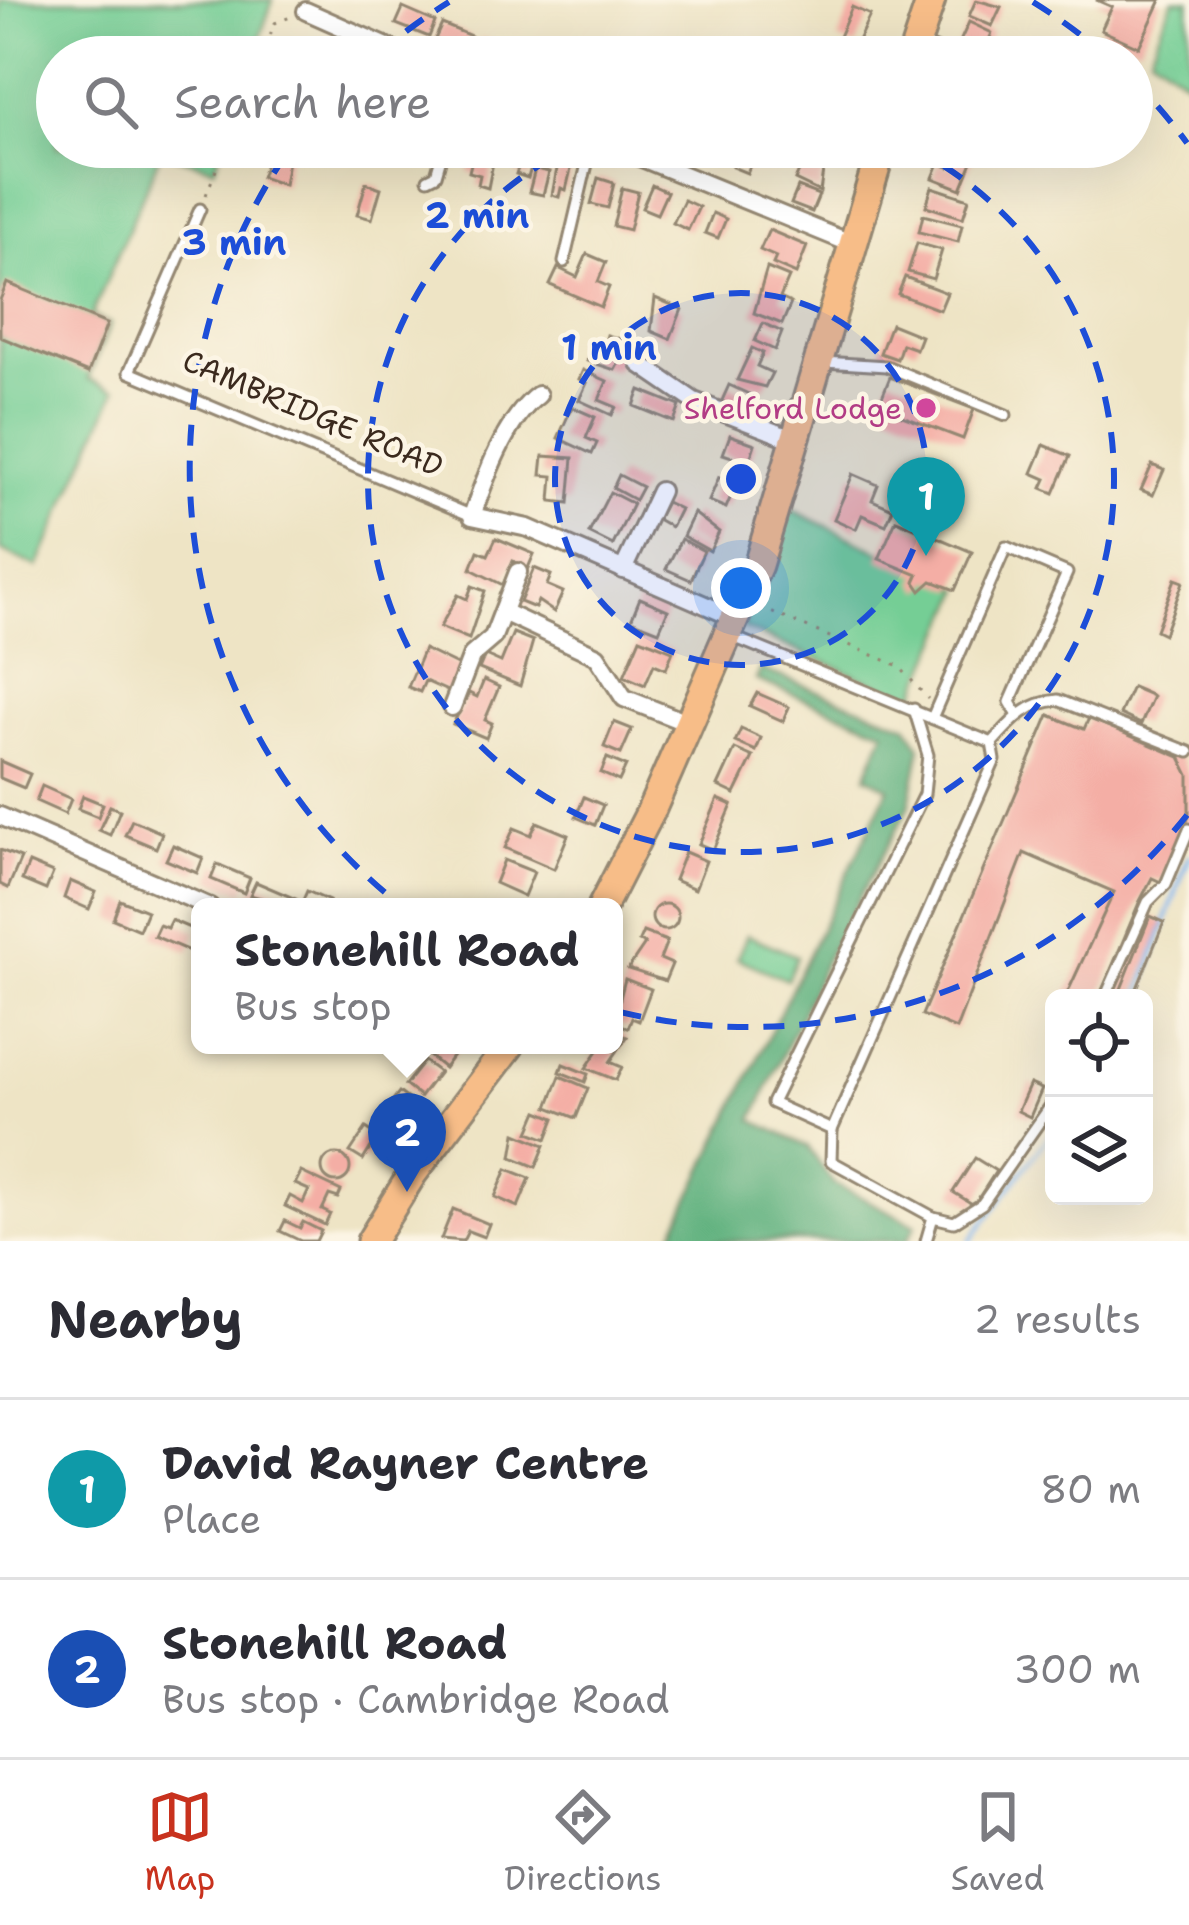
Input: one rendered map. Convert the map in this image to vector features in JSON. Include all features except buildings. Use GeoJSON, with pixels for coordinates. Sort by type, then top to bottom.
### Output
{"type":"FeatureCollection","features":[{"type":"Feature","properties":{"kind":"main road"},"geometry":{"type":"LineString","coordinates":[[919,36],[932,0]]}},
{"type":"Feature","properties":{"kind":"main road"},"geometry":{"type":"LineString","coordinates":[[606,898],[736,618],[797,442],[875,168]]}},
{"type":"Feature","properties":{"kind":"main road"},"geometry":{"type":"LineString","coordinates":[[371,1241],[413,1173],[503,1054]]}},
{"type":"Feature","properties":{"kind":"street"},"geometry":{"type":"LineString","coordinates":[[306,11],[363,36]]}},
{"type":"Feature","properties":{"kind":"street"},"geometry":{"type":"LineString","coordinates":[[666,168],[850,243]]}},
{"type":"Feature","properties":{"kind":"street"},"geometry":{"type":"LineString","coordinates":[[640,364],[694,401],[797,442]]}},
{"type":"Feature","properties":{"kind":"street"},"geometry":{"type":"LineString","coordinates":[[472,516],[490,470],[521,414],[538,395]]}},
{"type":"Feature","properties":{"kind":"street"},"geometry":{"type":"LineString","coordinates":[[623,570],[660,491]]}},
{"type":"Feature","properties":{"kind":"street","name":"CAMBRIDGE ROAD"},"geometry":{"type":"LineString","coordinates":[[472,516],[528,528],[736,618]]}},
{"type":"Feature","properties":{"kind":"street"},"geometry":{"type":"LineString","coordinates":[[452,707],[472,656],[493,637],[518,572]]}},
{"type":"Feature","properties":{"kind":"street"},"geometry":{"type":"LineString","coordinates":[[503,612],[597,656],[624,698],[690,724]]}},
{"type":"Feature","properties":{"kind":"street"},"geometry":{"type":"LineString","coordinates":[[0,816],[191,899]]}},
{"type":"Feature","properties":{"kind":"lane"},"geometry":{"type":"LineString","coordinates":[[428,178],[438,168]]}},
{"type":"Feature","properties":{"kind":"lane"},"geometry":{"type":"LineString","coordinates":[[564,262],[586,168]]}},
{"type":"Feature","properties":{"kind":"lane","name":"CAMBRIDGE ROAD"},"geometry":{"type":"LineString","coordinates":[[200,209],[129,372],[472,516]]}},
{"type":"Feature","properties":{"kind":"lane"},"geometry":{"type":"LineString","coordinates":[[818,361],[886,366],[1006,416]]}},
{"type":"Feature","properties":{"kind":"lane"},"geometry":{"type":"LineString","coordinates":[[932,718],[1006,547],[1067,573],[1010,702],[1016,714]]}},
{"type":"Feature","properties":{"kind":"lane"},"geometry":{"type":"LineString","coordinates":[[736,618],[932,718],[992,743]]}},
{"type":"Feature","properties":{"kind":"lane"},"geometry":{"type":"LineString","coordinates":[[1045,1114],[982,1204],[954,1222],[933,1217],[831,1160],[832,1130],[994,760],[992,743],[1016,714],[1038,702],[1058,700],[1189,752]]}},
{"type":"Feature","properties":{"kind":"lane"},"geometry":{"type":"LineString","coordinates":[[832,1130],[772,1103],[923,794],[928,755],[914,709]]}},
{"type":"Feature","properties":{"kind":"lane"},"geometry":{"type":"LineString","coordinates":[[1110,989],[1148,902],[1166,884],[1189,830]]}},
{"type":"Feature","properties":{"kind":"lane"},"geometry":{"type":"LineString","coordinates":[[926,1241],[933,1217]]}},
{"type":"Feature","properties":{"kind":"path"},"geometry":{"type":"LineString","coordinates":[[269,36],[274,23],[306,11]]}},
{"type":"Feature","properties":{"kind":"path"},"geometry":{"type":"LineString","coordinates":[[200,209],[217,168]]}},
{"type":"Feature","properties":{"kind":"path"},"geometry":{"type":"LineString","coordinates":[[736,618],[899,666],[922,696],[938,703]]}},
{"type":"Feature","properties":{"kind":"green space"},"geometry":{"type":"Polygon","coordinates":[[[0,0],[273,0],[260,36],[36,36],[36,168],[154,168],[92,315],[110,324],[88,379],[116,390],[38,567],[0,550],[0,0]]]}},
{"type":"Feature","properties":{"kind":"green space"},"geometry":{"type":"Polygon","coordinates":[[[1173,0],[1189,0],[1189,83],[1153,56],[1173,0]]]}},
{"type":"Feature","properties":{"kind":"green space"},"geometry":{"type":"Polygon","coordinates":[[[790,509],[962,590],[913,699],[743,628],[790,509]]]}},
{"type":"Feature","properties":{"kind":"green space"},"geometry":{"type":"Polygon","coordinates":[[[761,669],[907,725],[921,747],[909,807],[827,957],[753,1120],[808,1147],[833,1183],[916,1225],[907,1241],[669,1241],[889,788],[866,776],[885,731],[756,680],[761,669]]]}},
{"type":"Feature","properties":{"kind":"green space"},"geometry":{"type":"Polygon","coordinates":[[[747,935],[797,956],[787,980],[737,958],[747,935]]]}},
{"type":"Feature","properties":{"kind":"waterway"},"geometry":{"type":"LineString","coordinates":[[1141,989],[1189,856]]}},
{"type":"Feature","properties":{"kind":"waterway"},"geometry":{"type":"LineString","coordinates":[[970,1241],[1045,1141]]}},
{"type":"Feature","properties":{"kind":"place","name":"Shelford Lodge"},"geometry":{"type":"Point","coordinates":[926,408]}},
{"type":"Feature","properties":{"kind":"place","name":"David Rayner Centre"},"geometry":{"type":"Point","coordinates":[926,556]}},
{"type":"Feature","properties":{"kind":"place","name":"Stonehill Road"},"geometry":{"type":"Point","coordinates":[407,1192]}}]}
